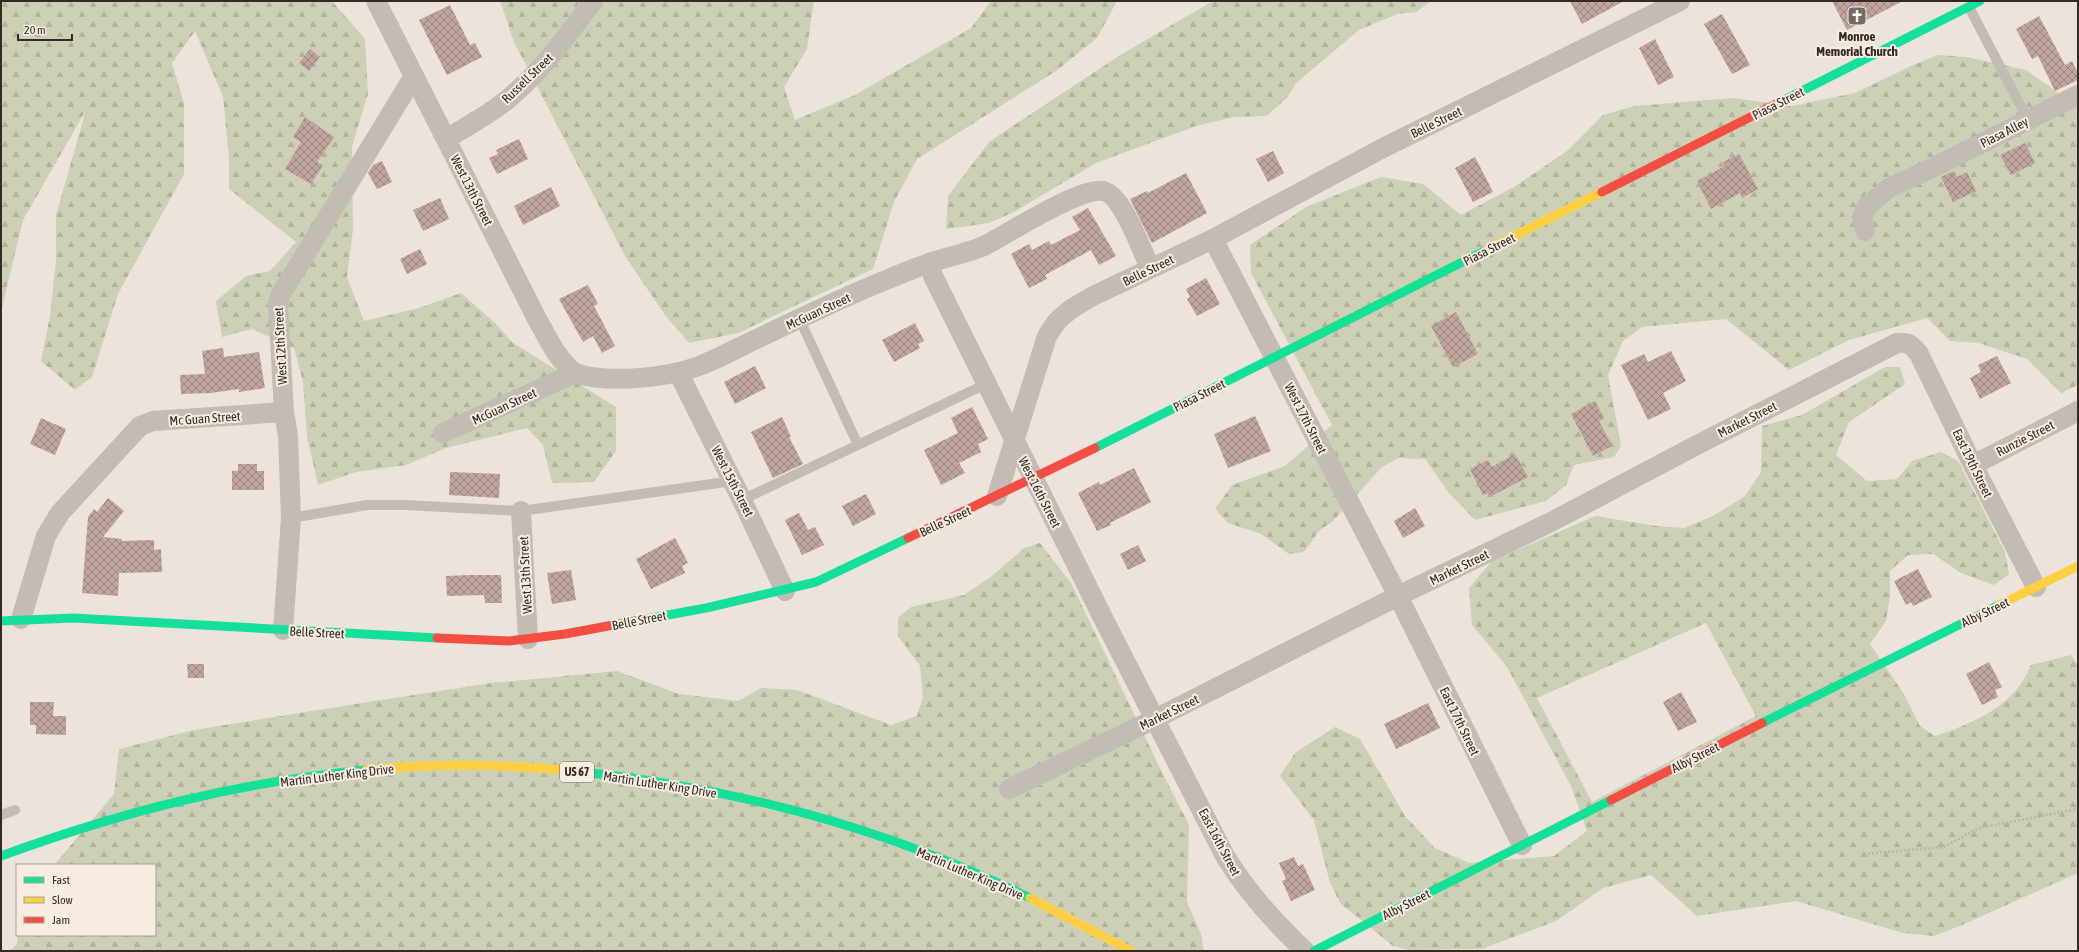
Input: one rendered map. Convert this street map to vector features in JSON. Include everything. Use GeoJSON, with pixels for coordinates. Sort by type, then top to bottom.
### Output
{"type":"FeatureCollection","features":[{"type":"Feature","properties":{"kind":"main road","name":"Piasa Street"},"geometry":{"type":"LineString","coordinates":[[997,496],[1274,358],[1980,1]]}},
{"type":"Feature","properties":{"kind":"main road","name":"Belle Street"},"geometry":{"type":"LineString","coordinates":[[1,621],[74,618],[468,640],[528,639],[698,609],[785,591],[816,582],[997,496]]}},
{"type":"Feature","properties":{"kind":"main road","name":"Alby Street"},"geometry":{"type":"LineString","coordinates":[[1314,951],[1775,716],[2078,566]]}},
{"type":"Feature","properties":{"kind":"main road","name":"Martin Luther King Drive"},"geometry":{"type":"LineString","coordinates":[[1,856],[125,814],[248,786],[346,772],[413,766],[539,768],[613,775],[670,784],[740,797],[841,824],[976,873],[1063,914],[1131,951]]}},
{"type":"Feature","properties":{"kind":"street","name":"West 13th Street"},"geometry":{"type":"LineString","coordinates":[[376,1],[537,319],[559,357],[567,367],[575,373]]}},
{"type":"Feature","properties":{"kind":"street","name":"Russell Street"},"geometry":{"type":"LineString","coordinates":[[446,139],[494,110],[536,74],[565,40],[593,1]]}},
{"type":"Feature","properties":{"kind":"street","name":"Belle Street"},"geometry":{"type":"LineString","coordinates":[[997,496],[1044,343],[1057,321],[1071,309],[1093,296],[1213,239],[1383,148],[1680,1]]}},
{"type":"Feature","properties":{"kind":"street","name":"West 12th Street"},"geometry":{"type":"LineString","coordinates":[[283,630],[291,518],[288,436],[284,412],[278,303],[281,294],[414,76]]}},
{"type":"Feature","properties":{"kind":"street","name":"Piasa Alley"},"geometry":{"type":"LineString","coordinates":[[1865,231],[1862,216],[1868,205],[1889,188],[2078,95]]}},
{"type":"Feature","properties":{"kind":"street","name":"McGuan Street"},"geometry":{"type":"LineString","coordinates":[[443,433],[575,373],[585,376],[612,378],[678,372],[699,366],[884,280],[929,263],[984,246],[1056,206],[1087,193],[1103,191],[1116,200],[1129,222],[1150,268]]}},
{"type":"Feature","properties":{"kind":"street","name":"West 17th Street"},"geometry":{"type":"LineString","coordinates":[[1213,239],[1398,596]]}},
{"type":"Feature","properties":{"kind":"street","name":"West 16th Street"},"geometry":{"type":"LineString","coordinates":[[929,263],[933,276],[986,384],[1155,720]]}},
{"type":"Feature","properties":{"kind":"street","name":"East 19th Street"},"geometry":{"type":"LineString","coordinates":[[1906,342],[1913,346],[1919,354],[2036,587]]}},
{"type":"Feature","properties":{"kind":"street","name":"Market Street"},"geometry":{"type":"LineString","coordinates":[[1009,789],[1155,720],[1398,596],[1552,521],[1881,351],[1897,343],[1906,342]]}},
{"type":"Feature","properties":{"kind":"street","name":"West 15th Street"},"geometry":{"type":"LineString","coordinates":[[678,372],[742,500],[785,591]]}},
{"type":"Feature","properties":{"kind":"street","name":"Runzie Street"},"geometry":{"type":"LineString","coordinates":[[1973,464],[2078,411]]}},
{"type":"Feature","properties":{"kind":"street","name":"Mc Guan Street"},"geometry":{"type":"LineString","coordinates":[[21,619],[46,536],[60,514],[130,435],[140,426],[153,421],[284,412]]}},
{"type":"Feature","properties":{"kind":"street","name":"West 13th Street"},"geometry":{"type":"LineString","coordinates":[[521,511],[528,639]]}},
{"type":"Feature","properties":{"kind":"street","name":"East 17th Street"},"geometry":{"type":"LineString","coordinates":[[1398,596],[1522,845]]}},
{"type":"Feature","properties":{"kind":"street","name":"East 16th Street"},"geometry":{"type":"LineString","coordinates":[[1155,720],[1225,856],[1240,881],[1273,921],[1305,951]]}},
{"type":"Feature","properties":{"kind":"lane"},"geometry":{"type":"LineString","coordinates":[[1969,7],[2028,120]]}},
{"type":"Feature","properties":{"kind":"lane"},"geometry":{"type":"LineString","coordinates":[[800,320],[858,445]]}},
{"type":"Feature","properties":{"kind":"lane"},"geometry":{"type":"LineString","coordinates":[[742,500],[986,384]]}},
{"type":"Feature","properties":{"kind":"lane"},"geometry":{"type":"LineString","coordinates":[[291,518],[367,505],[405,505],[521,511],[732,481]]}},
{"type":"Feature","properties":{"kind":"lane"},"geometry":{"type":"LineString","coordinates":[[1,815],[15,810]]}},
{"type":"Feature","properties":{"kind":"path"},"geometry":{"type":"LineString","coordinates":[[1864,854],[1944,847],[1979,828],[2078,809]]}},
{"type":"Feature","properties":{"kind":"green space"},"geometry":{"type":"Polygon","coordinates":[[[1,1],[332,1],[365,39],[368,94],[352,146],[353,229],[347,277],[364,321],[419,308],[461,293],[497,325],[513,343],[616,407],[616,451],[594,482],[552,483],[543,445],[527,428],[446,448],[406,465],[356,472],[318,485],[307,437],[303,382],[294,348],[252,329],[222,337],[216,301],[246,276],[270,271],[296,242],[229,189],[229,158],[223,97],[195,31],[172,63],[184,103],[184,174],[118,294],[92,377],[75,390],[41,361],[50,316],[56,260],[56,215],[86,110],[23,220],[1,312],[1,1]]]}},
{"type":"Feature","properties":{"kind":"green space"},"geometry":{"type":"Polygon","coordinates":[[[500,1],[814,1],[807,49],[784,87],[795,120],[855,95],[971,28],[991,1],[1117,1],[1097,38],[1056,71],[917,159],[894,202],[873,269],[738,333],[689,343],[665,315],[625,256],[514,42],[500,1]]]}},
{"type":"Feature","properties":{"kind":"green space"},"geometry":{"type":"Polygon","coordinates":[[[1213,1],[1431,1],[1416,12],[1397,14],[1359,30],[1296,83],[1287,98],[1266,116],[1234,117],[1196,126],[1096,163],[1014,212],[989,223],[946,229],[948,196],[990,141],[1122,54],[1213,1]]]}},
{"type":"Feature","properties":{"kind":"green space"},"geometry":{"type":"Polygon","coordinates":[[[1938,55],[1967,57],[2026,70],[2078,107],[2078,385],[2061,393],[2027,359],[1979,343],[1950,341],[1927,318],[1849,340],[1789,370],[1726,319],[1642,327],[1623,341],[1608,375],[1621,446],[1614,457],[1574,465],[1566,485],[1546,501],[1475,520],[1449,493],[1425,459],[1398,458],[1382,467],[1333,521],[1319,531],[1304,552],[1289,554],[1261,534],[1228,523],[1215,509],[1232,485],[1285,466],[1332,425],[1251,273],[1250,245],[1306,207],[1381,177],[1423,184],[1461,215],[1514,187],[1567,151],[1603,115],[1635,106],[1732,98],[1792,106],[1855,93],[1911,66],[1938,55]]]}},
{"type":"Feature","properties":{"kind":"green space"},"geometry":{"type":"Polygon","coordinates":[[[1885,367],[1900,367],[1905,384],[1849,422],[1836,455],[1867,481],[1897,479],[1912,461],[1941,452],[1958,461],[2005,552],[2009,574],[1994,585],[1961,573],[1933,554],[1908,555],[1890,571],[1890,595],[1886,621],[1870,644],[1904,694],[1920,726],[1935,736],[1978,719],[1992,711],[2015,692],[2031,665],[2071,655],[2078,665],[2078,873],[1934,936],[1903,933],[1796,901],[1697,916],[1651,875],[1603,888],[1556,921],[1482,949],[1409,950],[1393,946],[1341,904],[1330,883],[1314,820],[1280,776],[1295,753],[1335,727],[1360,739],[1405,816],[1435,848],[1469,863],[1554,856],[1587,831],[1571,786],[1507,667],[1472,625],[1469,588],[1492,561],[1595,516],[1656,526],[1684,528],[1713,516],[1745,496],[1761,472],[1762,426],[1802,415],[1885,367]],[[1706,623],[1537,698],[1592,802],[1756,716],[1706,623]]]}},
{"type":"Feature","properties":{"kind":"green space"},"geometry":{"type":"Polygon","coordinates":[[[1040,543],[1071,583],[1189,825],[1187,902],[1201,934],[1204,951],[10,951],[17,944],[18,936],[156,936],[156,864],[55,864],[114,794],[119,749],[194,730],[362,703],[491,683],[617,671],[679,694],[738,701],[761,688],[797,690],[891,725],[917,716],[923,697],[920,666],[898,636],[898,618],[911,607],[964,595],[992,576],[1024,548],[1040,543]]]}},
{"type":"Feature","properties":{"kind":"building"},"geometry":{"type":"Polygon","coordinates":[[[1570,1],[1624,1],[1582,24],[1570,1]]]}},
{"type":"Feature","properties":{"kind":"building","name":"Monroe Memorial Church"},"geometry":{"type":"Polygon","coordinates":[[[1832,1],[1903,1],[1847,30],[1832,1]]]}},
{"type":"Feature","properties":{"kind":"building"},"geometry":{"type":"Polygon","coordinates":[[[450,5],[470,45],[475,43],[482,57],[447,75],[419,20],[450,5]]]}},
{"type":"Feature","properties":{"kind":"building"},"geometry":{"type":"Polygon","coordinates":[[[1722,14],[1750,65],[1732,74],[1704,24],[1722,14]]]}},
{"type":"Feature","properties":{"kind":"building"},"geometry":{"type":"Polygon","coordinates":[[[2039,16],[2065,65],[2072,61],[2078,73],[2078,80],[2055,91],[2038,56],[2032,59],[2016,29],[2039,16]]]}},
{"type":"Feature","properties":{"kind":"building"},"geometry":{"type":"Polygon","coordinates":[[[1655,39],[1674,77],[1658,85],[1639,48],[1655,39]]]}},
{"type":"Feature","properties":{"kind":"building"},"geometry":{"type":"Polygon","coordinates":[[[310,49],[320,57],[309,71],[299,63],[310,49]]]}},
{"type":"Feature","properties":{"kind":"building"},"geometry":{"type":"Polygon","coordinates":[[[305,117],[334,137],[317,162],[323,165],[311,184],[285,169],[301,142],[293,137],[305,117]]]}},
{"type":"Feature","properties":{"kind":"building"},"geometry":{"type":"Polygon","coordinates":[[[519,139],[528,159],[497,174],[489,158],[498,154],[496,150],[519,139]]]}},
{"type":"Feature","properties":{"kind":"building"},"geometry":{"type":"Polygon","coordinates":[[[2025,143],[2035,163],[2011,175],[2000,155],[2025,143]]]}},
{"type":"Feature","properties":{"kind":"building"},"geometry":{"type":"Polygon","coordinates":[[[1273,151],[1284,173],[1268,182],[1256,159],[1273,151]]]}},
{"type":"Feature","properties":{"kind":"building"},"geometry":{"type":"Polygon","coordinates":[[[1739,154],[1758,189],[1742,198],[1740,193],[1711,209],[1697,181],[1725,166],[1723,162],[1739,154]]]}},
{"type":"Feature","properties":{"kind":"building"},"geometry":{"type":"Polygon","coordinates":[[[1475,157],[1493,192],[1473,202],[1455,168],[1475,157]]]}},
{"type":"Feature","properties":{"kind":"building"},"geometry":{"type":"Polygon","coordinates":[[[382,161],[392,182],[377,189],[368,173],[373,165],[382,161]]]}},
{"type":"Feature","properties":{"kind":"building"},"geometry":{"type":"Polygon","coordinates":[[[1954,171],[1957,177],[1967,172],[1976,191],[1953,202],[1941,177],[1954,171]]]}},
{"type":"Feature","properties":{"kind":"building"},"geometry":{"type":"Polygon","coordinates":[[[1186,173],[1207,213],[1152,243],[1130,199],[1147,191],[1148,193],[1186,173]]]}},
{"type":"Feature","properties":{"kind":"building"},"geometry":{"type":"Polygon","coordinates":[[[551,187],[560,206],[523,225],[514,206],[551,187]]]}},
{"type":"Feature","properties":{"kind":"building"},"geometry":{"type":"Polygon","coordinates":[[[440,198],[449,219],[423,231],[413,210],[440,198]]]}},
{"type":"Feature","properties":{"kind":"building"},"geometry":{"type":"Polygon","coordinates":[[[1088,208],[1116,256],[1099,265],[1091,250],[1045,275],[1047,279],[1029,288],[1011,254],[1029,244],[1032,250],[1049,241],[1051,245],[1080,230],[1072,217],[1088,208]]]}},
{"type":"Feature","properties":{"kind":"building"},"geometry":{"type":"Polygon","coordinates":[[[420,249],[427,264],[407,274],[400,259],[420,249]]]}},
{"type":"Feature","properties":{"kind":"building"},"geometry":{"type":"Polygon","coordinates":[[[1206,278],[1220,304],[1197,316],[1187,299],[1190,297],[1186,289],[1206,278]]]}},
{"type":"Feature","properties":{"kind":"building"},"geometry":{"type":"Polygon","coordinates":[[[588,285],[598,304],[594,306],[615,346],[602,353],[593,336],[583,342],[559,299],[588,285]]]}},
{"type":"Feature","properties":{"kind":"building"},"geometry":{"type":"Polygon","coordinates":[[[1456,312],[1478,354],[1453,367],[1431,326],[1456,312]]]}},
{"type":"Feature","properties":{"kind":"building"},"geometry":{"type":"Polygon","coordinates":[[[915,323],[924,341],[918,344],[920,348],[894,362],[882,340],[915,323]]]}},
{"type":"Feature","properties":{"kind":"building"},"geometry":{"type":"Polygon","coordinates":[[[223,348],[224,357],[259,352],[265,388],[239,392],[239,389],[211,393],[181,394],[180,375],[205,374],[202,351],[223,348]]]}},
{"type":"Feature","properties":{"kind":"building"},"geometry":{"type":"Polygon","coordinates":[[[1671,351],[1686,381],[1663,393],[1671,409],[1648,420],[1621,365],[1644,354],[1648,362],[1671,351]]]}},
{"type":"Feature","properties":{"kind":"building"},"geometry":{"type":"Polygon","coordinates":[[[1997,356],[2011,383],[1980,399],[1970,378],[1981,372],[1978,365],[1997,356]]]}},
{"type":"Feature","properties":{"kind":"building"},"geometry":{"type":"Polygon","coordinates":[[[755,366],[766,388],[735,404],[724,382],[755,366]]]}},
{"type":"Feature","properties":{"kind":"building"},"geometry":{"type":"Polygon","coordinates":[[[1595,401],[1604,418],[1599,421],[1612,446],[1593,456],[1571,414],[1595,401]]]}},
{"type":"Feature","properties":{"kind":"building"},"geometry":{"type":"Polygon","coordinates":[[[972,407],[988,439],[978,444],[981,452],[959,463],[965,473],[941,485],[924,450],[958,433],[951,418],[972,407]]]}},
{"type":"Feature","properties":{"kind":"building"},"geometry":{"type":"Polygon","coordinates":[[[1255,416],[1271,451],[1228,468],[1214,434],[1255,416]]]}},
{"type":"Feature","properties":{"kind":"building"},"geometry":{"type":"Polygon","coordinates":[[[782,417],[791,437],[789,437],[803,464],[773,478],[751,432],[782,417]]]}},
{"type":"Feature","properties":{"kind":"building"},"geometry":{"type":"Polygon","coordinates":[[[41,418],[66,429],[55,455],[30,444],[41,418]]]}},
{"type":"Feature","properties":{"kind":"building"},"geometry":{"type":"Polygon","coordinates":[[[1515,454],[1528,477],[1490,497],[1488,493],[1483,495],[1470,469],[1488,460],[1492,467],[1515,454]]]}},
{"type":"Feature","properties":{"kind":"building"},"geometry":{"type":"Polygon","coordinates":[[[238,464],[257,464],[257,471],[264,471],[264,490],[232,490],[232,471],[238,471],[238,464]]]}},
{"type":"Feature","properties":{"kind":"building"},"geometry":{"type":"Polygon","coordinates":[[[1134,468],[1151,502],[1110,523],[1111,525],[1097,531],[1078,493],[1099,482],[1100,485],[1134,468]]]}},
{"type":"Feature","properties":{"kind":"building"},"geometry":{"type":"Polygon","coordinates":[[[450,472],[500,474],[499,498],[449,495],[450,472]]]}},
{"type":"Feature","properties":{"kind":"building"},"geometry":{"type":"Polygon","coordinates":[[[866,494],[876,514],[853,526],[842,506],[866,494]]]}},
{"type":"Feature","properties":{"kind":"building"},"geometry":{"type":"Polygon","coordinates":[[[108,498],[124,511],[103,537],[122,539],[122,541],[154,540],[154,550],[161,549],[162,572],[119,573],[118,596],[82,593],[88,517],[94,509],[97,512],[108,498]]]}},
{"type":"Feature","properties":{"kind":"building"},"geometry":{"type":"Polygon","coordinates":[[[1415,508],[1425,526],[1403,538],[1394,521],[1415,508]]]}},
{"type":"Feature","properties":{"kind":"building"},"geometry":{"type":"Polygon","coordinates":[[[799,513],[808,530],[815,527],[824,545],[802,555],[785,520],[799,513]]]}},
{"type":"Feature","properties":{"kind":"building"},"geometry":{"type":"Polygon","coordinates":[[[675,538],[688,563],[682,566],[685,573],[651,589],[636,559],[675,538]]]}},
{"type":"Feature","properties":{"kind":"building"},"geometry":{"type":"Polygon","coordinates":[[[1138,545],[1146,561],[1128,570],[1120,554],[1138,545]]]}},
{"type":"Feature","properties":{"kind":"building"},"geometry":{"type":"Polygon","coordinates":[[[1918,569],[1932,597],[1913,606],[1911,602],[1906,605],[1894,581],[1918,569]]]}},
{"type":"Feature","properties":{"kind":"building"},"geometry":{"type":"Polygon","coordinates":[[[571,570],[576,600],[552,604],[547,573],[571,570]]]}},
{"type":"Feature","properties":{"kind":"building"},"geometry":{"type":"Polygon","coordinates":[[[501,575],[502,603],[485,603],[484,595],[447,596],[446,576],[501,575]]]}},
{"type":"Feature","properties":{"kind":"building"},"geometry":{"type":"Polygon","coordinates":[[[1989,662],[2002,687],[1995,690],[1998,697],[1982,705],[1966,674],[1989,662]]]}},
{"type":"Feature","properties":{"kind":"building"},"geometry":{"type":"Polygon","coordinates":[[[187,664],[204,664],[204,678],[188,678],[187,664]]]}},
{"type":"Feature","properties":{"kind":"building"},"geometry":{"type":"Polygon","coordinates":[[[1681,692],[1697,722],[1678,731],[1663,702],[1681,692]]]}},
{"type":"Feature","properties":{"kind":"building"},"geometry":{"type":"Polygon","coordinates":[[[30,702],[54,702],[53,716],[66,716],[66,735],[36,734],[36,725],[30,725],[30,702]]]}},
{"type":"Feature","properties":{"kind":"building"},"geometry":{"type":"Polygon","coordinates":[[[1428,703],[1440,728],[1396,749],[1384,724],[1428,703]]]}},
{"type":"Feature","properties":{"kind":"building"},"geometry":{"type":"Polygon","coordinates":[[[1294,857],[1298,866],[1303,864],[1315,890],[1291,901],[1282,881],[1286,879],[1279,863],[1294,857]]]}},
{"type":"Feature","properties":{"kind":"traffic: fast"},"geometry":{"type":"LineString","coordinates":[[1780,102],[1980,1]]}},
{"type":"Feature","properties":{"kind":"traffic: fast"},"geometry":{"type":"LineString","coordinates":[[1095,448],[1486,250]]}},
{"type":"Feature","properties":{"kind":"traffic: fast"},"geometry":{"type":"LineString","coordinates":[[635,621],[706,608],[816,582],[908,538]]}},
{"type":"Feature","properties":{"kind":"traffic: fast"},"geometry":{"type":"LineString","coordinates":[[1762,723],[1999,605]]}},
{"type":"Feature","properties":{"kind":"traffic: fast"},"geometry":{"type":"LineString","coordinates":[[1,621],[74,618],[437,638]]}},
{"type":"Feature","properties":{"kind":"traffic: fast"},"geometry":{"type":"LineString","coordinates":[[1,856],[91,826],[180,801],[272,782],[366,770]]}},
{"type":"Feature","properties":{"kind":"traffic: fast"},"geometry":{"type":"LineString","coordinates":[[574,771],[633,778],[692,788],[808,814],[865,831],[921,851],[976,873],[1030,898]]}},
{"type":"Feature","properties":{"kind":"traffic: fast"},"geometry":{"type":"LineString","coordinates":[[1314,951],[1611,800]]}},
{"type":"Feature","properties":{"kind":"traffic: slow"},"geometry":{"type":"LineString","coordinates":[[1486,250],[1602,192]]}},
{"type":"Feature","properties":{"kind":"traffic: slow"},"geometry":{"type":"LineString","coordinates":[[1999,605],[2078,566]]}},
{"type":"Feature","properties":{"kind":"traffic: slow"},"geometry":{"type":"LineString","coordinates":[[366,770],[418,766],[470,765],[574,771]]}},
{"type":"Feature","properties":{"kind":"traffic: slow"},"geometry":{"type":"LineString","coordinates":[[1030,898],[1131,951]]}},
{"type":"Feature","properties":{"kind":"traffic: jam"},"geometry":{"type":"LineString","coordinates":[[1602,192],[1780,102]]}},
{"type":"Feature","properties":{"kind":"traffic: jam"},"geometry":{"type":"LineString","coordinates":[[908,538],[1095,448]]}},
{"type":"Feature","properties":{"kind":"traffic: jam"},"geometry":{"type":"LineString","coordinates":[[437,638],[509,641],[565,634],[635,621]]}},
{"type":"Feature","properties":{"kind":"traffic: jam"},"geometry":{"type":"LineString","coordinates":[[1611,800],[1762,723]]}},
{"type":"Feature","properties":{"kind":"place","name":"Monroe Memorial Church"},"geometry":{"type":"Point","coordinates":[1857,16]}}]}
